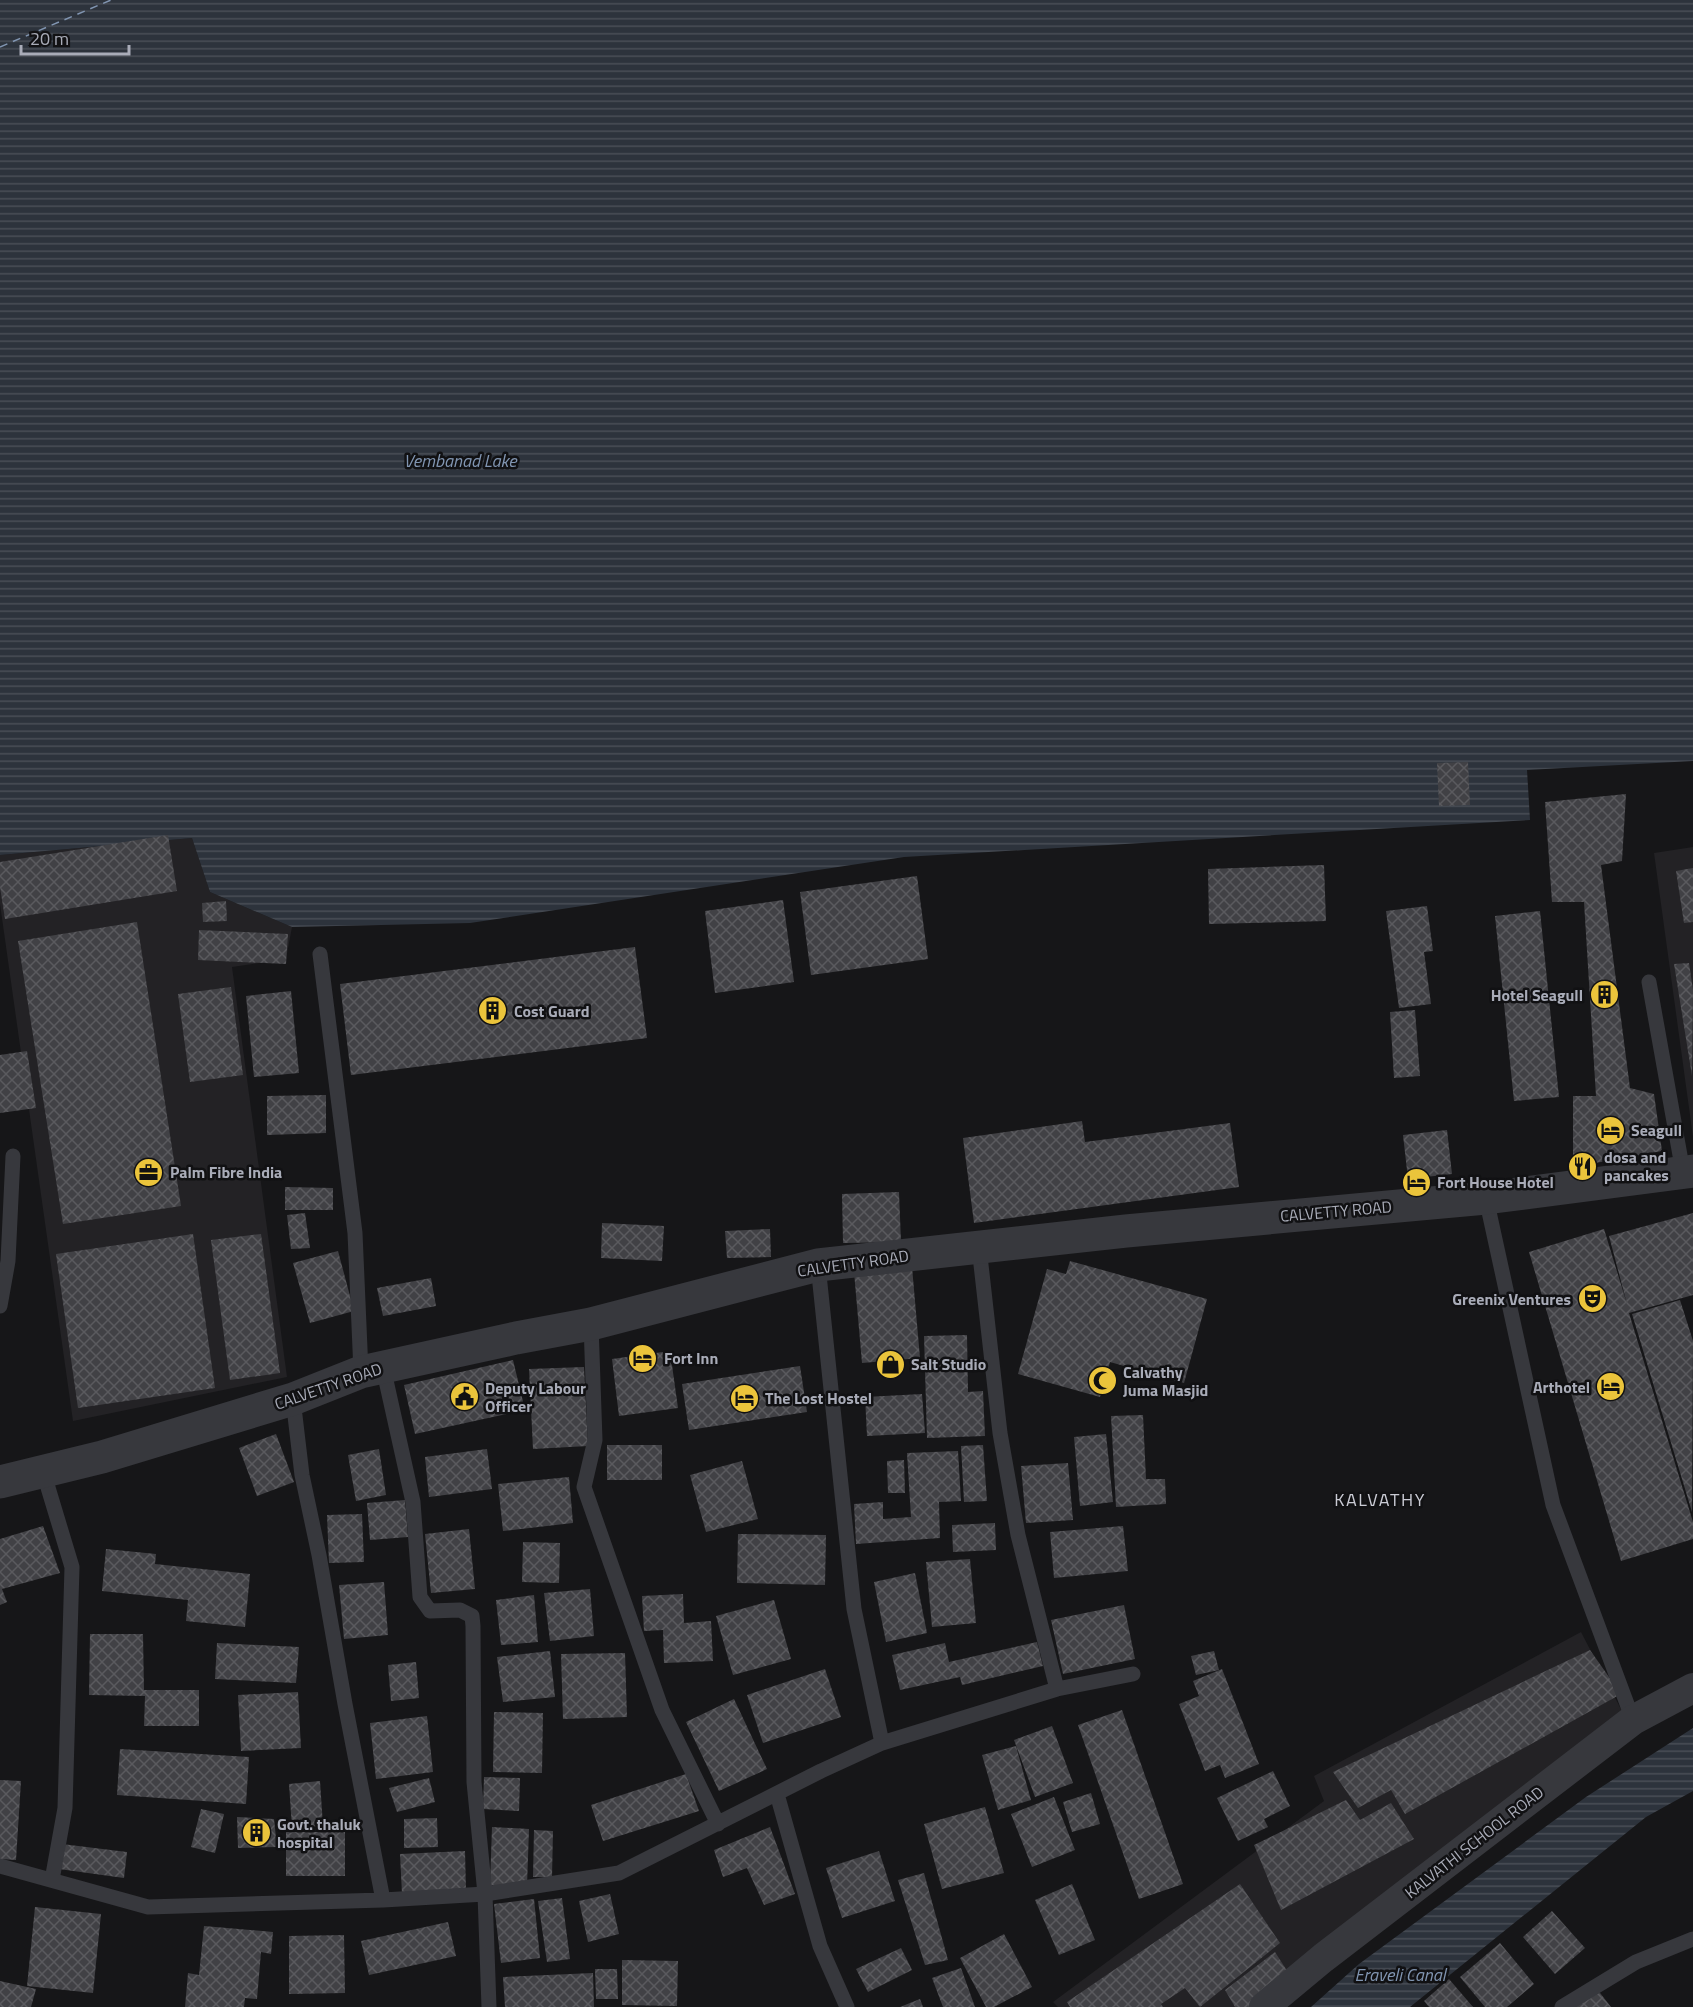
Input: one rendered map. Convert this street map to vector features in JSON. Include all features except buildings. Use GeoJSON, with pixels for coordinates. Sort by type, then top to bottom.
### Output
{"type":"FeatureCollection","features":[{"type":"Feature","properties":{"kind":"street","name":"CALVETTY ROAD"},"geometry":{"type":"LineString","coordinates":[[0,1482],[102,1457],[294,1399],[372,1369],[591,1324],[818,1265],[1126,1231],[1486,1198],[1688,1172]]}},
{"type":"Feature","properties":{"kind":"street","name":"KALVATHI SCHOOL ROAD"},"geometry":{"type":"LineString","coordinates":[[1264,2007],[1323,1958],[1633,1720],[1693,1688]]}},
{"type":"Feature","properties":{"kind":"lane"},"geometry":{"type":"LineString","coordinates":[[320,954],[372,1369],[413,1502],[420,1597],[430,1611],[460,1610],[472,1616],[474,1782],[485,1894],[489,2007]]}},
{"type":"Feature","properties":{"kind":"lane"},"geometry":{"type":"LineString","coordinates":[[1649,982],[1688,1172]]}},
{"type":"Feature","properties":{"kind":"lane"},"geometry":{"type":"LineString","coordinates":[[0,1306],[8,1261],[13,1156]]}},
{"type":"Feature","properties":{"kind":"lane"},"geometry":{"type":"LineString","coordinates":[[1486,1198],[1553,1505],[1633,1720]]}},
{"type":"Feature","properties":{"kind":"lane"},"geometry":{"type":"LineString","coordinates":[[979,1247],[1000,1433],[1018,1535],[1057,1689]]}},
{"type":"Feature","properties":{"kind":"lane"},"geometry":{"type":"LineString","coordinates":[[818,1265],[854,1609],[882,1743]]}},
{"type":"Feature","properties":{"kind":"lane"},"geometry":{"type":"LineString","coordinates":[[591,1324],[595,1440],[584,1487],[662,1710],[718,1824]]}},
{"type":"Feature","properties":{"kind":"lane"},"geometry":{"type":"LineString","coordinates":[[294,1399],[302,1475],[383,1900]]}},
{"type":"Feature","properties":{"kind":"lane"},"geometry":{"type":"LineString","coordinates":[[43,1471],[72,1567],[65,1808],[52,1880]]}},
{"type":"Feature","properties":{"kind":"lane"},"geometry":{"type":"LineString","coordinates":[[0,1866],[148,1907],[383,1900],[485,1894],[619,1873],[821,1771],[882,1743],[1057,1689],[1133,1674]]}},
{"type":"Feature","properties":{"kind":"lane"},"geometry":{"type":"LineString","coordinates":[[777,1794],[820,1946],[847,2007]]}},
{"type":"Feature","properties":{"kind":"lane"},"geometry":{"type":"LineString","coordinates":[[1562,2007],[1636,1962],[1693,1939]]}},
{"type":"Feature","properties":{"kind":"shaded area","name":"Palm Fibre India"},"geometry":{"type":"Polygon","coordinates":[[[192,838],[210,892],[292,927],[286,959],[232,967],[287,1377],[73,1421],[0,904],[0,855],[192,838]]]}},
{"type":"Feature","properties":{"kind":"shaded area"},"geometry":{"type":"Polygon","coordinates":[[[1693,847],[1693,1137],[1654,853],[1693,847]]]}},
{"type":"Feature","properties":{"kind":"shaded area"},"geometry":{"type":"Polygon","coordinates":[[[1581,1632],[1625,1717],[1255,2007],[1058,2007],[1053,2002],[1324,1801],[1314,1776],[1581,1632]]]}},
{"type":"Feature","properties":{"kind":"water","name":"Vembanad Lake"},"geometry":{"type":"Polygon","coordinates":[[[0,0],[1693,0],[1693,761],[1527,770],[1530,820],[904,857],[470,923],[292,927],[210,892],[192,838],[0,855],[0,0]]]}},
{"type":"Feature","properties":{"kind":"water","name":"Eraveli Canal"},"geometry":{"type":"Polygon","coordinates":[[[1693,1728],[1693,1791],[1646,1817],[1410,2007],[1311,2007],[1359,1964],[1586,1797],[1693,1728]]]}},
{"type":"Feature","properties":{"kind":"ferry route"},"geometry":{"type":"LineString","coordinates":[[0,47],[111,0]]}},
{"type":"Feature","properties":{"kind":"place","name":"Hotel Seagull"},"geometry":{"type":"Point","coordinates":[1604,995]}},
{"type":"Feature","properties":{"kind":"place","name":"Cost Guard"},"geometry":{"type":"Point","coordinates":[493,1011]}},
{"type":"Feature","properties":{"kind":"place","name":"Seagull"},"geometry":{"type":"Point","coordinates":[1610,1130]}},
{"type":"Feature","properties":{"kind":"place","name":"dosa and pancakes"},"geometry":{"type":"Point","coordinates":[1583,1166]}},
{"type":"Feature","properties":{"kind":"place","name":"Palm Fibre India"},"geometry":{"type":"Point","coordinates":[149,1172]}},
{"type":"Feature","properties":{"kind":"place","name":"Fort House Hotel"},"geometry":{"type":"Point","coordinates":[1416,1182]}},
{"type":"Feature","properties":{"kind":"place","name":"Greenix Ventures"},"geometry":{"type":"Point","coordinates":[1592,1299]}},
{"type":"Feature","properties":{"kind":"place","name":"Fort Inn"},"geometry":{"type":"Point","coordinates":[643,1358]}},
{"type":"Feature","properties":{"kind":"place","name":"Salt Studio"},"geometry":{"type":"Point","coordinates":[890,1364]}},
{"type":"Feature","properties":{"kind":"place","name":"Calvathy Juma Masjid"},"geometry":{"type":"Point","coordinates":[1102,1381]}},
{"type":"Feature","properties":{"kind":"place","name":"Arthotel"},"geometry":{"type":"Point","coordinates":[1611,1387]}},
{"type":"Feature","properties":{"kind":"place","name":"Deputy Labour Officer"},"geometry":{"type":"Point","coordinates":[464,1397]}},
{"type":"Feature","properties":{"kind":"place","name":"The Lost Hostel"},"geometry":{"type":"Point","coordinates":[744,1398]}},
{"type":"Feature","properties":{"kind":"place","name":"Govt. thaluk hospital"},"geometry":{"type":"Point","coordinates":[256,1833]}},
{"type":"Feature","properties":{"kind":"district","name":"KALVATHY"},"geometry":{"type":"Point","coordinates":[1380,1499]}}]}
